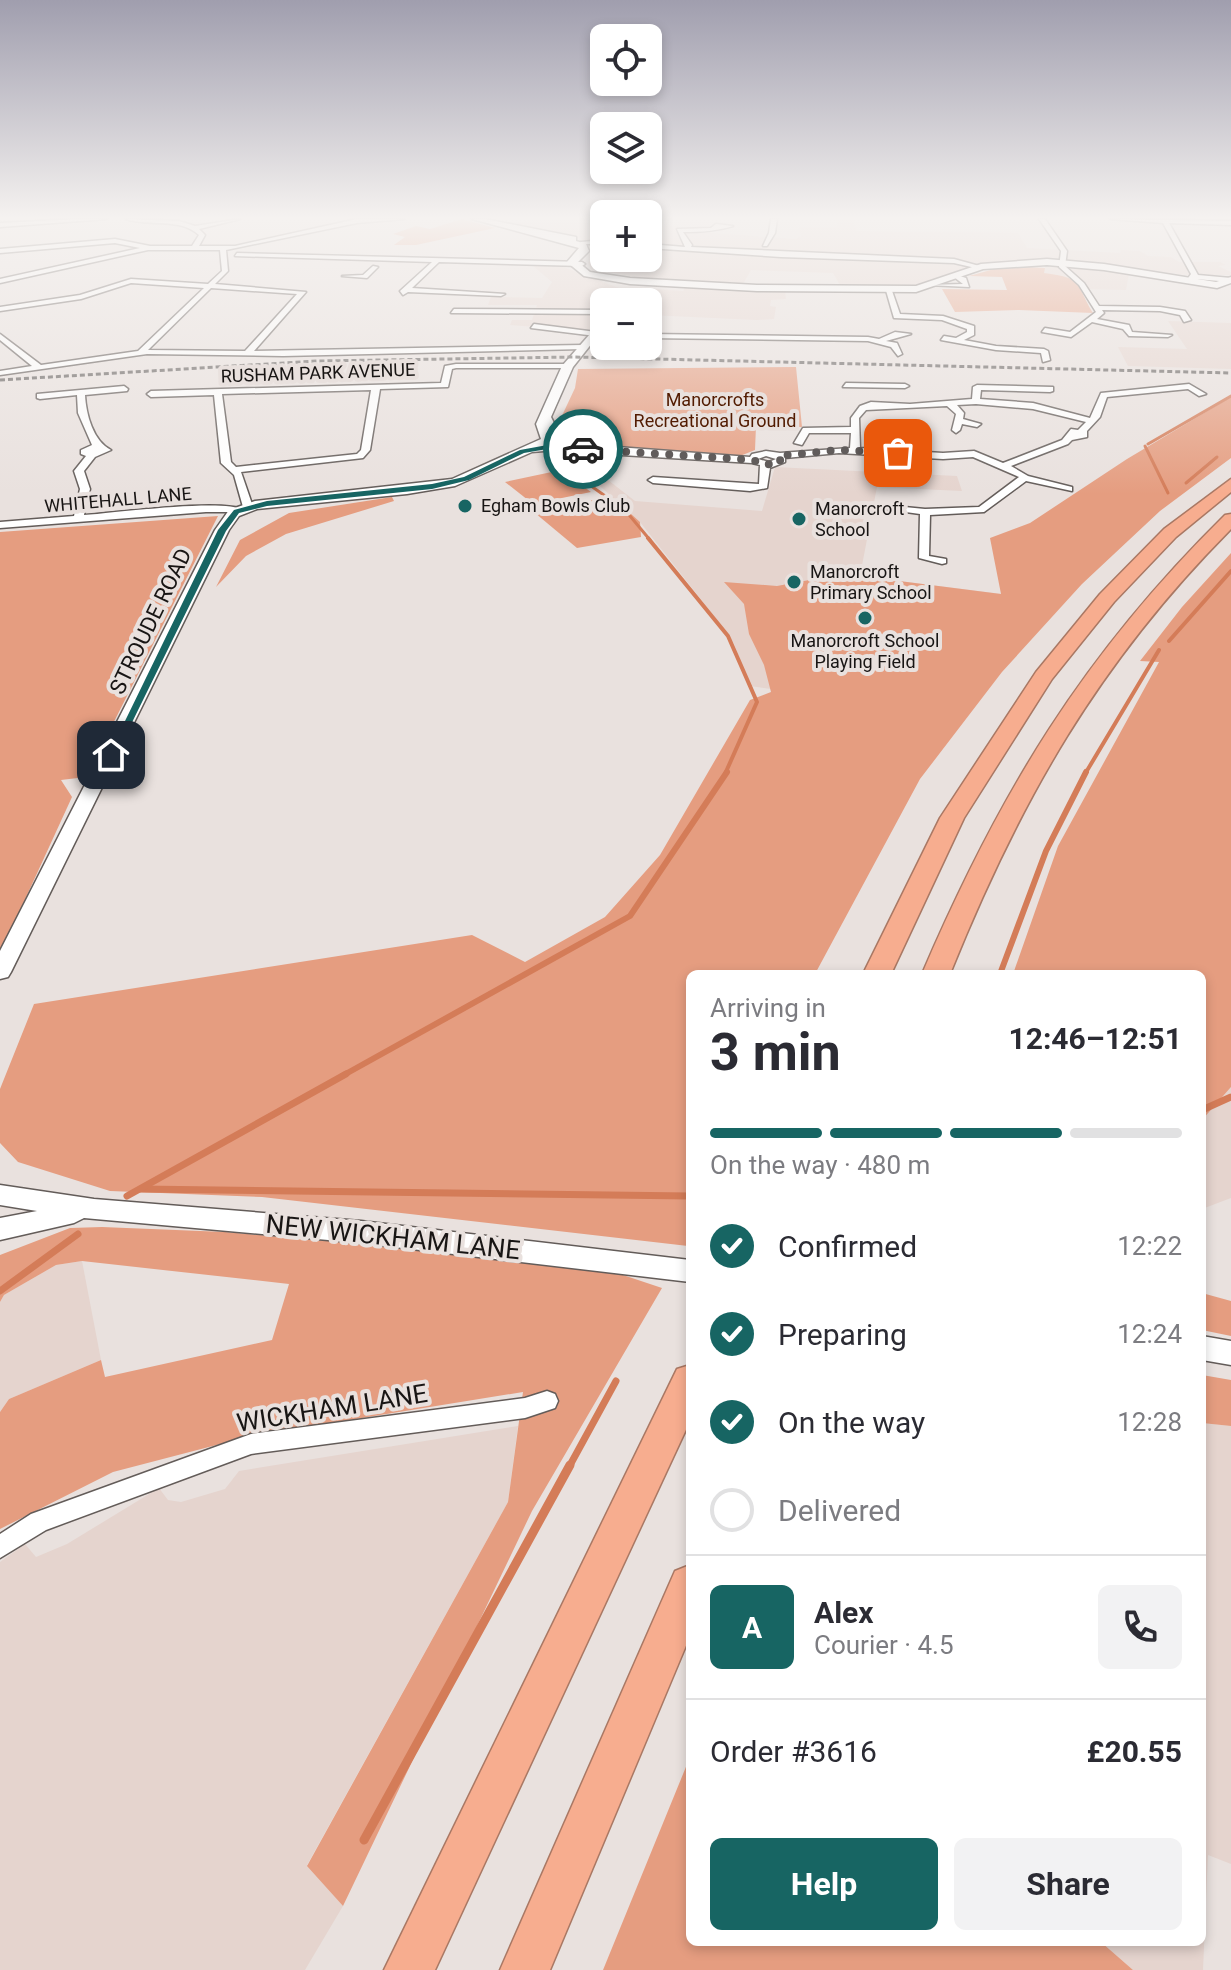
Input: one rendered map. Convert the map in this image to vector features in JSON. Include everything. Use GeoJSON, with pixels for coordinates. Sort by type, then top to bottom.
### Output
{"type":"FeatureCollection","features":[{"type":"Feature","properties":{"kind":"highway"},"geometry":{"type":"LineString","coordinates":[[879,970],[952,818],[1043,676],[1107,598],[1170,533],[1231,484]]}},
{"type":"Feature","properties":{"kind":"highway"},"geometry":{"type":"LineString","coordinates":[[938,970],[996,838],[1067,711],[1131,623],[1231,519]]}},
{"type":"Feature","properties":{"kind":"highway"},"geometry":{"type":"LineString","coordinates":[[409,1970],[686,1389]]}},
{"type":"Feature","properties":{"kind":"highway"},"geometry":{"type":"LineString","coordinates":[[525,1970],[686,1595]]}},
{"type":"Feature","properties":{"kind":"street"},"geometry":{"type":"LineString","coordinates":[[140,353],[183,311]]}},
{"type":"Feature","properties":{"kind":"street"},"geometry":{"type":"LineString","coordinates":[[248,353],[285,311]]}},
{"type":"Feature","properties":{"kind":"street"},"geometry":{"type":"LineString","coordinates":[[454,311],[590,312]]}},
{"type":"Feature","properties":{"kind":"street"},"geometry":{"type":"LineString","coordinates":[[895,311],[897,316],[943,318],[965,324],[971,333],[958,340]]}},
{"type":"Feature","properties":{"kind":"street"},"geometry":{"type":"LineString","coordinates":[[1045,330],[1071,335],[1100,311]]}},
{"type":"Feature","properties":{"kind":"street"},"geometry":{"type":"LineString","coordinates":[[1171,311],[1182,313],[1187,320]]}},
{"type":"Feature","properties":{"kind":"street"},"geometry":{"type":"LineString","coordinates":[[1092,320],[1126,327],[1129,334],[1168,335]]}},
{"type":"Feature","properties":{"kind":"street"},"geometry":{"type":"LineString","coordinates":[[534,326],[590,333]]}},
{"type":"Feature","properties":{"kind":"street"},"geometry":{"type":"LineString","coordinates":[[806,327],[807,339]]}},
{"type":"Feature","properties":{"kind":"street"},"geometry":{"type":"LineString","coordinates":[[882,340],[895,334],[907,334]]}},
{"type":"Feature","properties":{"kind":"street"},"geometry":{"type":"LineString","coordinates":[[662,336],[807,339],[867,335],[894,345],[898,354]]}},
{"type":"Feature","properties":{"kind":"street"},"geometry":{"type":"LineString","coordinates":[[0,336],[41,369]]}},
{"type":"Feature","properties":{"kind":"street"},"geometry":{"type":"LineString","coordinates":[[944,338],[996,348],[1044,351],[1046,360]]}},
{"type":"Feature","properties":{"kind":"street"},"geometry":{"type":"LineString","coordinates":[[557,442],[546,419],[568,367],[590,341]]}},
{"type":"Feature","properties":{"kind":"street"},"geometry":{"type":"LineString","coordinates":[[0,373],[140,353],[583,347]]}},
{"type":"Feature","properties":{"kind":"street","name":"RUSHAM PARK AVENUE"},"geometry":{"type":"LineString","coordinates":[[151,394],[445,385],[448,368],[456,366],[568,367]]}},
{"type":"Feature","properties":{"kind":"street"},"geometry":{"type":"LineString","coordinates":[[1180,381],[1202,394]]}},
{"type":"Feature","properties":{"kind":"street"},"geometry":{"type":"LineString","coordinates":[[976,401],[976,384],[1050,389]]}},
{"type":"Feature","properties":{"kind":"street"},"geometry":{"type":"LineString","coordinates":[[846,385],[905,386]]}},
{"type":"Feature","properties":{"kind":"street"},"geometry":{"type":"LineString","coordinates":[[234,470],[360,456],[365,450],[376,386]]}},
{"type":"Feature","properties":{"kind":"street"},"geometry":{"type":"LineString","coordinates":[[1003,466],[1071,437],[1084,435],[1082,431],[1093,421],[1104,395],[1189,386]]}},
{"type":"Feature","properties":{"kind":"street"},"geometry":{"type":"LineString","coordinates":[[892,387],[896,406]]}},
{"type":"Feature","properties":{"kind":"street"},"geometry":{"type":"LineString","coordinates":[[218,392],[226,463],[240,479],[244,508],[455,482],[522,451],[557,442],[594,450],[753,460],[765,465],[781,462],[778,456]]}},
{"type":"Feature","properties":{"kind":"street"},"geometry":{"type":"LineString","coordinates":[[40,396],[126,393]]}},
{"type":"Feature","properties":{"kind":"street"},"geometry":{"type":"LineString","coordinates":[[78,520],[85,489],[79,471],[95,451],[82,413],[81,396]]}},
{"type":"Feature","properties":{"kind":"street"},"geometry":{"type":"LineString","coordinates":[[855,450],[855,418],[867,405],[976,401],[1045,410],[1093,421]]}},
{"type":"Feature","properties":{"kind":"street"},"geometry":{"type":"LineString","coordinates":[[949,403],[960,413],[957,425],[977,424]]}},
{"type":"Feature","properties":{"kind":"street"},"geometry":{"type":"LineString","coordinates":[[799,443],[806,430],[856,430]]}},
{"type":"Feature","properties":{"kind":"street"},"geometry":{"type":"LineString","coordinates":[[753,460],[762,454],[778,456],[855,450],[943,456],[974,454],[1024,478],[1069,489]]}},
{"type":"Feature","properties":{"kind":"street"},"geometry":{"type":"LineString","coordinates":[[653,480],[750,488],[764,486],[765,465]]}},
{"type":"Feature","properties":{"kind":"street"},"geometry":{"type":"LineString","coordinates":[[887,507],[967,513],[1001,503],[1024,478]]}},
{"type":"Feature","properties":{"kind":"street","name":"WHITEHALL LANE"},"geometry":{"type":"LineString","coordinates":[[0,525],[244,508]]}},
{"type":"Feature","properties":{"kind":"street","name":"STROUDE ROAD"},"geometry":{"type":"LineString","coordinates":[[0,972],[222,530],[244,508]]}},
{"type":"Feature","properties":{"kind":"street"},"geometry":{"type":"LineString","coordinates":[[925,512],[924,558],[942,561]]}},
{"type":"Feature","properties":{"kind":"street","name":"NEW WICKHAM LANE"},"geometry":{"type":"LineString","coordinates":[[0,1195],[94,1209],[361,1232],[611,1259],[686,1270]]}},
{"type":"Feature","properties":{"kind":"street","name":"NEW WICKHAM LANE"},"geometry":{"type":"LineString","coordinates":[[0,1229],[94,1209]]}},
{"type":"Feature","properties":{"kind":"street"},"geometry":{"type":"LineString","coordinates":[[1206,1349],[1231,1353]]}},
{"type":"Feature","properties":{"kind":"street","name":"WICKHAM LANE"},"geometry":{"type":"LineString","coordinates":[[0,1547],[39,1522],[251,1444],[525,1408],[547,1401]]}},
{"type":"Feature","properties":{"kind":"shaded area"},"geometry":{"type":"Polygon","coordinates":[[[535,311],[590,311],[590,330],[510,325],[512,320],[532,320],[535,311]]]}},
{"type":"Feature","properties":{"kind":"shaded area"},"geometry":{"type":"Polygon","coordinates":[[[662,311],[775,311],[774,319],[662,316],[662,311]]]}},
{"type":"Feature","properties":{"kind":"shaded area"},"geometry":{"type":"Polygon","coordinates":[[[1168,321],[1231,323],[1231,369],[1128,366],[1118,347],[1187,349],[1168,321]]]}},
{"type":"Feature","properties":{"kind":"shaded area","name":"Manorcroft Primary School"},"geometry":{"type":"Polygon","coordinates":[[[775,467],[957,476],[962,491],[877,487],[860,576],[1002,594],[898,707],[750,686],[734,644],[718,621],[640,522],[592,479],[608,480],[635,501],[762,511],[775,467]]]}},
{"type":"Feature","properties":{"kind":"shaded area"},"geometry":{"type":"Polygon","coordinates":[[[1231,1087],[1231,1198],[1206,1207],[1206,1115],[1231,1087]]]}},
{"type":"Feature","properties":{"kind":"shaded area"},"geometry":{"type":"Polygon","coordinates":[[[82,1261],[101,1360],[9,1399],[0,1412],[0,1302],[4,1295],[56,1265],[82,1261]]]}},
{"type":"Feature","properties":{"kind":"shaded area"},"geometry":{"type":"Polygon","coordinates":[[[1206,1423],[1231,1426],[1231,1864],[1208,1855],[1206,1901],[1206,1423]]]}},
{"type":"Feature","properties":{"kind":"shaded area"},"geometry":{"type":"Polygon","coordinates":[[[518,1426],[508,1502],[307,1865],[343,1906],[305,1970],[0,1970],[0,1562],[25,1544],[36,1557],[67,1544],[159,1488],[168,1500],[181,1502],[225,1489],[239,1471],[518,1426]]]}},
{"type":"Feature","properties":{"kind":"shaded area"},"geometry":{"type":"Polygon","coordinates":[[[1106,1946],[1204,1946],[1203,1970],[1133,1970],[1106,1946]]]}},
{"type":"Feature","properties":{"kind":"green space"},"geometry":{"type":"Polygon","coordinates":[[[1042,311],[1092,311],[1093,313],[1042,311]]]}},
{"type":"Feature","properties":{"kind":"green space","name":"Manorcrofts Recreational Ground"},"geometry":{"type":"Polygon","coordinates":[[[796,367],[802,427],[756,426],[755,450],[740,456],[602,445],[563,427],[559,422],[575,388],[578,369],[796,367]]]}},
{"type":"Feature","properties":{"kind":"green space"},"geometry":{"type":"Polygon","coordinates":[[[1231,397],[1231,458],[1160,511],[1082,584],[1002,672],[920,779],[817,970],[686,970],[686,1246],[262,1197],[110,1191],[18,1162],[0,1143],[0,1089],[34,1004],[472,935],[525,962],[605,917],[660,855],[750,700],[771,692],[764,665],[749,634],[744,604],[724,582],[777,586],[820,578],[860,576],[1001,594],[990,538],[1030,523],[1127,459],[1231,397]]]}},
{"type":"Feature","properties":{"kind":"green space"},"geometry":{"type":"Polygon","coordinates":[[[561,470],[591,492],[533,504],[505,482],[561,470]]]}},
{"type":"Feature","properties":{"kind":"green space"},"geometry":{"type":"Polygon","coordinates":[[[611,496],[640,522],[641,537],[577,548],[535,513],[611,496]]]}},
{"type":"Feature","properties":{"kind":"green space"},"geometry":{"type":"Polygon","coordinates":[[[392,497],[394,501],[286,534],[246,556],[216,587],[240,540],[289,513],[392,497]]]}},
{"type":"Feature","properties":{"kind":"green space"},"geometry":{"type":"Polygon","coordinates":[[[218,516],[86,777],[61,780],[72,797],[0,954],[0,532],[218,516]]]}},
{"type":"Feature","properties":{"kind":"green space"},"geometry":{"type":"Polygon","coordinates":[[[1231,553],[1231,1087],[1206,1115],[1206,970],[1014,970],[1058,846],[1159,662],[1140,661],[1182,607],[1231,553]]]}},
{"type":"Feature","properties":{"kind":"green space"},"geometry":{"type":"Polygon","coordinates":[[[70,1228],[225,1232],[475,1254],[611,1271],[662,1288],[532,1511],[343,1906],[307,1866],[508,1502],[523,1392],[251,1436],[113,1472],[0,1529],[0,1412],[9,1399],[101,1360],[105,1377],[272,1340],[289,1284],[82,1261],[56,1265],[4,1295],[0,1302],[0,1255],[70,1228]]]}},
{"type":"Feature","properties":{"kind":"green space"},"geometry":{"type":"Polygon","coordinates":[[[1206,1294],[1231,1301],[1231,1336],[1206,1331],[1206,1294]]]}},
{"type":"Feature","properties":{"kind":"green space"},"geometry":{"type":"Polygon","coordinates":[[[1206,1376],[1231,1380],[1231,1426],[1206,1423],[1206,1376]]]}},
{"type":"Feature","properties":{"kind":"green space"},"geometry":{"type":"Polygon","coordinates":[[[686,1767],[686,1946],[1106,1946],[1133,1970],[603,1970],[686,1767]]]}},
{"type":"Feature","properties":{"kind":"waterway"},"geometry":{"type":"LineString","coordinates":[[1148,444],[1231,396]]}},
{"type":"Feature","properties":{"kind":"waterway"},"geometry":{"type":"LineString","coordinates":[[1145,446],[1168,493]]}},
{"type":"Feature","properties":{"kind":"waterway"},"geometry":{"type":"LineString","coordinates":[[1186,483],[1217,457]]}},
{"type":"Feature","properties":{"kind":"waterway"},"geometry":{"type":"LineString","coordinates":[[584,481],[625,510],[650,540]]}},
{"type":"Feature","properties":{"kind":"waterway"},"geometry":{"type":"LineString","coordinates":[[648,538],[728,636],[757,702],[725,774]]}},
{"type":"Feature","properties":{"kind":"waterway"},"geometry":{"type":"LineString","coordinates":[[1169,641],[1231,571]]}},
{"type":"Feature","properties":{"kind":"waterway"},"geometry":{"type":"LineString","coordinates":[[1085,774],[1159,650]]}},
{"type":"Feature","properties":{"kind":"waterway"},"geometry":{"type":"LineString","coordinates":[[342,1076],[630,916],[727,772]]}},
{"type":"Feature","properties":{"kind":"waterway"},"geometry":{"type":"LineString","coordinates":[[1001,970],[1046,851],[1086,772]]}},
{"type":"Feature","properties":{"kind":"waterway"},"geometry":{"type":"LineString","coordinates":[[127,1196],[346,1074]]}},
{"type":"Feature","properties":{"kind":"waterway"},"geometry":{"type":"LineString","coordinates":[[1206,1108],[1231,1097]]}},
{"type":"Feature","properties":{"kind":"waterway"},"geometry":{"type":"LineString","coordinates":[[141,1189],[686,1196]]}},
{"type":"Feature","properties":{"kind":"waterway"},"geometry":{"type":"LineString","coordinates":[[0,1291],[78,1234]]}},
{"type":"Feature","properties":{"kind":"waterway"},"geometry":{"type":"LineString","coordinates":[[569,1467],[616,1381]]}},
{"type":"Feature","properties":{"kind":"waterway"},"geometry":{"type":"LineString","coordinates":[[364,1840],[570,1465]]}},
{"type":"Feature","properties":{"kind":"railway"},"geometry":{"type":"LineString","coordinates":[[0,380],[317,361],[574,357],[1231,373]]}},
{"type":"Feature","properties":{"kind":"way so far"},"geometry":{"type":"LineString","coordinates":[[583,449],[753,460],[769,465],[781,462],[778,456],[804,451],[898,453]]}},
{"type":"Feature","properties":{"kind":"place","name":"Egham Bowls Club"},"geometry":{"type":"Point","coordinates":[465,506]}},
{"type":"Feature","properties":{"kind":"place","name":"Manorcroft School"},"geometry":{"type":"Point","coordinates":[799,519]}},
{"type":"Feature","properties":{"kind":"place","name":"Manorcroft Primary School"},"geometry":{"type":"Point","coordinates":[794,582]}},
{"type":"Feature","properties":{"kind":"place","name":"Manorcroft School Playing Field"},"geometry":{"type":"Point","coordinates":[865,618]}},
{"type":"Feature","properties":{"kind":"route"},"geometry":{"type":"LineString","coordinates":[[111,755],[222,530],[236,511],[267,504],[432,487],[466,479],[522,451],[553,446],[583,449]]}}]}
